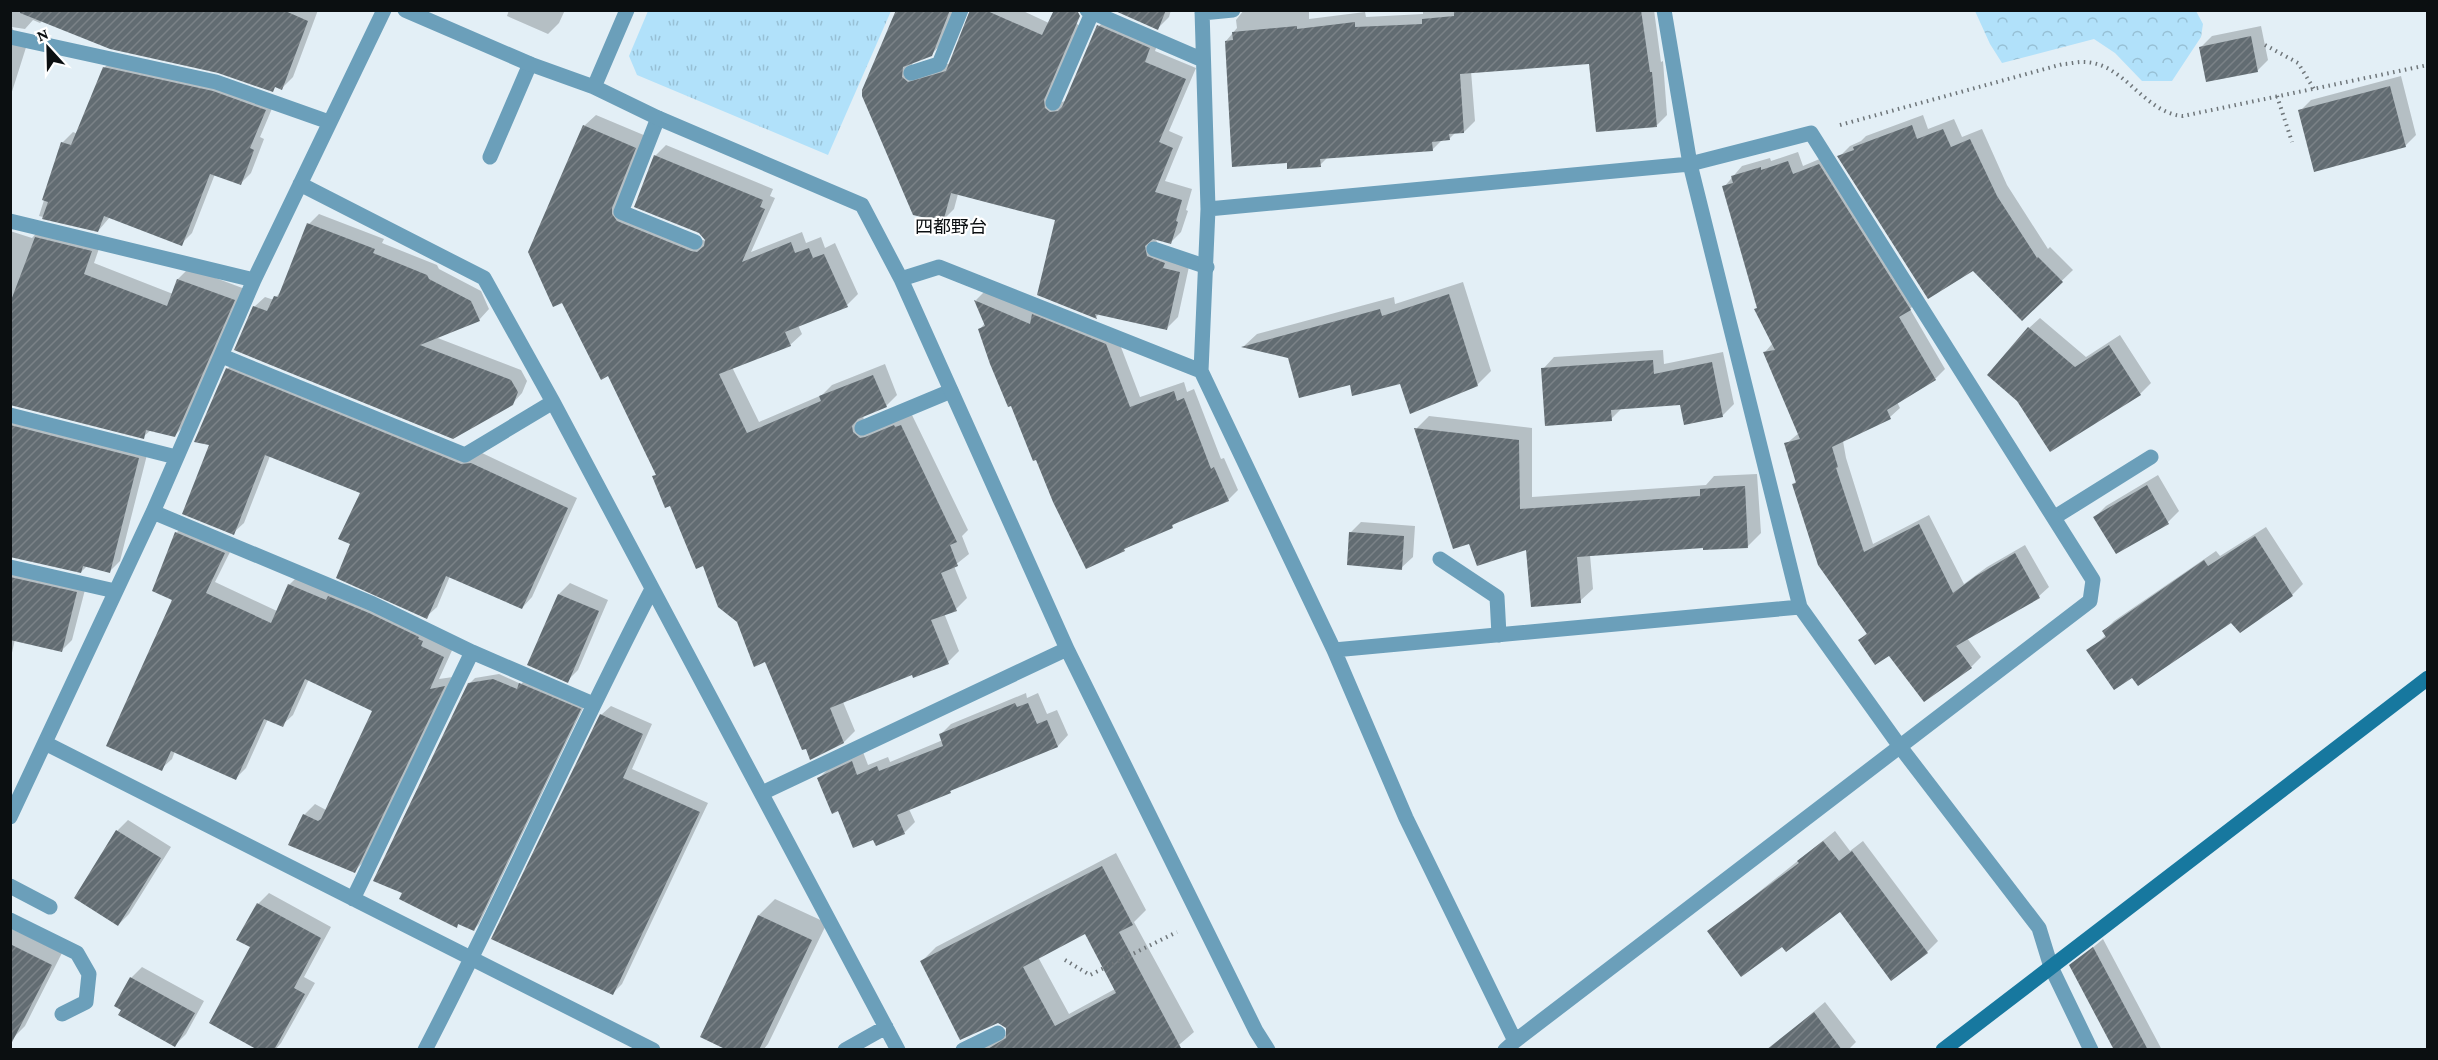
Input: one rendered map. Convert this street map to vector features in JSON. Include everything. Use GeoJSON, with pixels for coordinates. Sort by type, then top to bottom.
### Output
{"type":"FeatureCollection","features":[{"type":"Feature","properties":{"kind":"street"},"geometry":{"type":"LineString","coordinates":[[10,817],[153,512],[254,280],[384,10]]}},
{"type":"Feature","properties":{"kind":"street"},"geometry":{"type":"LineString","coordinates":[[405,10],[530,64],[594,87],[658,118],[862,205],[901,279],[1067,649],[1256,1031],[1268,1050]]}},
{"type":"Feature","properties":{"kind":"street"},"geometry":{"type":"LineString","coordinates":[[594,87],[627,10]]}},
{"type":"Feature","properties":{"kind":"street"},"geometry":{"type":"LineString","coordinates":[[911,73],[939,64],[961,10]]}},
{"type":"Feature","properties":{"kind":"street"},"geometry":{"type":"LineString","coordinates":[[1208,209],[1690,164],[1811,133],[2093,580],[2090,601],[1510,1046],[1406,818],[1334,650],[1201,370],[1208,209],[1202,12],[1233,10]]}},
{"type":"Feature","properties":{"kind":"street"},"geometry":{"type":"LineString","coordinates":[[1664,10],[1690,164],[1800,607],[1901,748],[2039,928],[2051,968],[2091,1050]]}},
{"type":"Feature","properties":{"kind":"street"},"geometry":{"type":"LineString","coordinates":[[1053,103],[1089,12],[1203,60]]}},
{"type":"Feature","properties":{"kind":"street"},"geometry":{"type":"LineString","coordinates":[[10,37],[216,82],[329,122]]}},
{"type":"Feature","properties":{"kind":"street"},"geometry":{"type":"LineString","coordinates":[[490,157],[530,64]]}},
{"type":"Feature","properties":{"kind":"street"},"geometry":{"type":"LineString","coordinates":[[658,118],[621,212],[695,242]]}},
{"type":"Feature","properties":{"kind":"street"},"geometry":{"type":"LineString","coordinates":[[300,184],[483,278],[553,402],[898,1050]]}},
{"type":"Feature","properties":{"kind":"street"},"geometry":{"type":"LineString","coordinates":[[10,221],[254,280]]}},
{"type":"Feature","properties":{"kind":"street"},"geometry":{"type":"LineString","coordinates":[[1154,249],[1207,267]]}},
{"type":"Feature","properties":{"kind":"street"},"geometry":{"type":"LineString","coordinates":[[901,279],[939,267],[1201,370]]}},
{"type":"Feature","properties":{"kind":"street"},"geometry":{"type":"LineString","coordinates":[[222,356],[465,455],[553,402]]}},
{"type":"Feature","properties":{"kind":"street"},"geometry":{"type":"LineString","coordinates":[[862,428],[951,391]]}},
{"type":"Feature","properties":{"kind":"street"},"geometry":{"type":"LineString","coordinates":[[10,415],[176,457]]}},
{"type":"Feature","properties":{"kind":"street"},"geometry":{"type":"LineString","coordinates":[[2055,517],[2151,457]]}},
{"type":"Feature","properties":{"kind":"street"},"geometry":{"type":"LineString","coordinates":[[153,512],[373,604],[472,652],[593,704]]}},
{"type":"Feature","properties":{"kind":"street"},"geometry":{"type":"LineString","coordinates":[[1440,559],[1497,597],[1499,635]]}},
{"type":"Feature","properties":{"kind":"street"},"geometry":{"type":"LineString","coordinates":[[10,567],[116,591]]}},
{"type":"Feature","properties":{"kind":"street"},"geometry":{"type":"LineString","coordinates":[[425,1050],[473,957],[593,704],[652,589]]}},
{"type":"Feature","properties":{"kind":"street"},"geometry":{"type":"LineString","coordinates":[[1334,650],[1800,607]]}},
{"type":"Feature","properties":{"kind":"street"},"geometry":{"type":"LineString","coordinates":[[762,793],[1067,649]]}},
{"type":"Feature","properties":{"kind":"street"},"geometry":{"type":"LineString","coordinates":[[353,899],[472,652]]}},
{"type":"Feature","properties":{"kind":"street"},"geometry":{"type":"LineString","coordinates":[[1943,1050],[2427,678]]}},
{"type":"Feature","properties":{"kind":"street"},"geometry":{"type":"LineString","coordinates":[[45,743],[473,957],[653,1050]]}},
{"type":"Feature","properties":{"kind":"street"},"geometry":{"type":"LineString","coordinates":[[10,886],[50,907]]}},
{"type":"Feature","properties":{"kind":"street"},"geometry":{"type":"LineString","coordinates":[[10,920],[77,953],[89,974],[86,1002],[62,1014]]}},
{"type":"Feature","properties":{"kind":"street"},"geometry":{"type":"LineString","coordinates":[[845,1050],[886,1027]]}},
{"type":"Feature","properties":{"kind":"street"},"geometry":{"type":"LineString","coordinates":[[963,1050],[998,1033]]}},
{"type":"Feature","properties":{"kind":"path"},"geometry":{"type":"LineString","coordinates":[[2265,45],[2298,63],[2314,89]]}},
{"type":"Feature","properties":{"kind":"path"},"geometry":{"type":"LineString","coordinates":[[1811,133],[2063,64],[2083,62],[2098,64],[2113,71],[2159,108],[2173,115],[2183,116],[2427,65]]}},
{"type":"Feature","properties":{"kind":"path"},"geometry":{"type":"LineString","coordinates":[[2277,96],[2292,142]]}},
{"type":"Feature","properties":{"kind":"path"},"geometry":{"type":"LineString","coordinates":[[1065,960],[1090,975],[1202,920]]}},
{"type":"Feature","properties":{"kind":"green space"},"geometry":{"type":"Polygon","coordinates":[[[648,10],[891,11],[828,155],[637,75],[629,56],[648,10]]]}},
{"type":"Feature","properties":{"kind":"green space"},"geometry":{"type":"Polygon","coordinates":[[[1975,11],[2196,11],[2203,24],[2201,37],[2172,81],[2142,81],[2115,53],[2094,39],[2002,63],[1990,44],[1975,11]]]}},
{"type":"Feature","properties":{"kind":"building"},"geometry":{"type":"Polygon","coordinates":[[[20,10],[283,10],[308,21],[282,90],[275,87],[273,92],[218,73],[110,49],[20,13],[20,10]]]}},
{"type":"Feature","properties":{"kind":"building"},"geometry":{"type":"Polygon","coordinates":[[[896,10],[950,10],[932,56],[903,67],[902,77],[908,82],[946,71],[970,10],[985,10],[1042,35],[1054,10],[1077,10],[1080,16],[1044,100],[1045,108],[1050,112],[1058,111],[1062,107],[1097,25],[1150,48],[1145,62],[1186,79],[1159,142],[1173,148],[1155,192],[1182,200],[1176,221],[1178,222],[1171,244],[1153,239],[1145,246],[1147,256],[1165,263],[1163,268],[1180,272],[1167,330],[1095,314],[1097,319],[1037,295],[1055,220],[951,193],[943,222],[913,215],[862,96],[862,90],[896,10]]]}},
{"type":"Feature","properties":{"kind":"building"},"geometry":{"type":"Polygon","coordinates":[[[1113,10],[1166,10],[1158,30],[1113,10]]]}},
{"type":"Feature","properties":{"kind":"building"},"geometry":{"type":"Polygon","coordinates":[[[1454,10],[1641,10],[1650,72],[1652,72],[1657,127],[1596,132],[1589,64],[1460,74],[1464,133],[1449,134],[1450,140],[1432,142],[1433,151],[1320,159],[1321,167],[1287,169],[1287,163],[1232,167],[1225,41],[1233,40],[1232,32],[1297,26],[1297,29],[1355,22],[1355,27],[1422,24],[1422,19],[1454,16],[1454,10]]]}},
{"type":"Feature","properties":{"kind":"building"},"geometry":{"type":"Polygon","coordinates":[[[2251,36],[2258,72],[2206,82],[2199,47],[2251,36]]]}},
{"type":"Feature","properties":{"kind":"building"},"geometry":{"type":"Polygon","coordinates":[[[103,67],[213,91],[266,110],[250,148],[254,150],[241,185],[210,174],[182,246],[104,216],[98,232],[42,219],[48,202],[42,200],[61,142],[71,145],[103,67]]]}},
{"type":"Feature","properties":{"kind":"building"},"geometry":{"type":"Polygon","coordinates":[[[2390,86],[2406,147],[2314,172],[2298,110],[2390,86]]]}},
{"type":"Feature","properties":{"kind":"building"},"geometry":{"type":"Polygon","coordinates":[[[583,125],[636,148],[612,208],[612,214],[617,221],[691,251],[697,252],[704,246],[705,240],[699,233],[634,207],[654,155],[763,200],[760,207],[765,209],[742,262],[791,242],[795,253],[809,248],[813,258],[824,254],[848,307],[785,332],[791,346],[719,374],[747,433],[821,401],[819,396],[873,375],[887,407],[858,419],[852,426],[853,432],[860,438],[894,425],[895,427],[901,425],[957,542],[950,545],[958,566],[941,573],[957,611],[931,620],[949,664],[913,678],[912,675],[830,708],[844,743],[810,760],[806,749],[802,750],[765,662],[754,667],[737,622],[718,607],[703,566],[696,569],[670,506],[665,508],[652,476],[656,475],[608,376],[601,380],[562,303],[553,307],[528,252],[583,125]]]}},
{"type":"Feature","properties":{"kind":"building"},"geometry":{"type":"Polygon","coordinates":[[[1912,125],[1917,139],[1943,129],[1951,147],[1970,139],[1997,196],[2037,258],[2063,282],[2022,321],[1973,271],[1928,299],[1837,156],[1854,150],[1853,147],[1912,125]]]}},
{"type":"Feature","properties":{"kind":"building"},"geometry":{"type":"Polygon","coordinates":[[[1788,161],[1793,174],[1819,164],[1911,310],[1899,317],[1936,380],[1887,410],[1891,419],[1832,447],[1838,467],[1836,468],[1864,552],[1919,524],[1953,593],[1976,576],[2015,553],[2040,598],[1956,646],[1972,668],[1924,702],[1889,656],[1875,665],[1858,640],[1867,634],[1818,565],[1792,484],[1796,483],[1784,443],[1800,439],[1763,352],[1775,350],[1754,309],[1757,308],[1722,186],[1733,183],[1731,176],[1761,167],[1761,170],[1788,161]]]}},
{"type":"Feature","properties":{"kind":"building"},"geometry":{"type":"Polygon","coordinates":[[[307,223],[375,249],[373,253],[427,275],[429,279],[471,301],[480,321],[420,345],[511,380],[518,392],[513,405],[453,439],[234,350],[253,306],[267,311],[274,296],[278,297],[307,223]]]}},
{"type":"Feature","properties":{"kind":"building"},"geometry":{"type":"Polygon","coordinates":[[[35,237],[92,251],[84,274],[167,306],[177,279],[235,300],[175,437],[146,430],[144,439],[10,405],[10,303],[35,237]]]}},
{"type":"Feature","properties":{"kind":"building"},"geometry":{"type":"Polygon","coordinates":[[[1449,294],[1478,386],[1410,414],[1400,384],[1352,396],[1350,385],[1299,398],[1288,358],[1241,347],[1380,309],[1382,316],[1449,294]]]}},
{"type":"Feature","properties":{"kind":"building"},"geometry":{"type":"Polygon","coordinates":[[[974,300],[1030,324],[1032,314],[1106,344],[1130,407],[1174,391],[1177,401],[1184,398],[1211,469],[1214,467],[1229,501],[1172,525],[1173,528],[1124,549],[1125,551],[1086,569],[1053,502],[1036,460],[1033,461],[1011,406],[1008,407],[990,364],[978,329],[985,326],[974,300]]]}},
{"type":"Feature","properties":{"kind":"building"},"geometry":{"type":"Polygon","coordinates":[[[2028,327],[2075,367],[2109,345],[2141,395],[2050,452],[2017,401],[1987,375],[2028,327]]]}},
{"type":"Feature","properties":{"kind":"building"},"geometry":{"type":"Polygon","coordinates":[[[1653,360],[1654,374],[1712,362],[1723,417],[1684,425],[1680,405],[1611,410],[1612,421],[1545,426],[1541,368],[1653,360]]]}},
{"type":"Feature","properties":{"kind":"building"},"geometry":{"type":"Polygon","coordinates":[[[226,368],[461,464],[471,463],[568,508],[522,609],[446,576],[427,619],[336,578],[350,544],[338,539],[360,493],[265,455],[234,535],[182,514],[209,445],[194,442],[226,368]]]}},
{"type":"Feature","properties":{"kind":"building"},"geometry":{"type":"Polygon","coordinates":[[[10,425],[139,458],[110,573],[83,566],[81,573],[10,557],[10,425]]]}},
{"type":"Feature","properties":{"kind":"building"},"geometry":{"type":"Polygon","coordinates":[[[1414,428],[1519,440],[1520,509],[1700,496],[1700,489],[1745,486],[1748,548],[1703,550],[1703,548],[1577,557],[1581,603],[1531,607],[1526,550],[1477,566],[1469,544],[1453,549],[1414,428]]]}},
{"type":"Feature","properties":{"kind":"building"},"geometry":{"type":"Polygon","coordinates":[[[2147,485],[2169,524],[2116,554],[2093,517],[2147,485]]]}},
{"type":"Feature","properties":{"kind":"building"},"geometry":{"type":"Polygon","coordinates":[[[175,532],[225,553],[206,593],[271,623],[288,584],[326,600],[328,596],[369,613],[419,637],[418,639],[423,641],[421,646],[444,657],[430,689],[445,686],[355,873],[288,845],[303,814],[318,821],[321,819],[372,711],[305,679],[283,727],[264,719],[236,780],[171,751],[162,771],[106,746],[172,600],[152,591],[175,532]]]}},
{"type":"Feature","properties":{"kind":"building"},"geometry":{"type":"Polygon","coordinates":[[[1349,532],[1404,536],[1402,570],[1347,565],[1349,532]]]}},
{"type":"Feature","properties":{"kind":"building"},"geometry":{"type":"Polygon","coordinates":[[[2255,536],[2293,596],[2240,633],[2231,623],[2138,686],[2132,678],[2114,690],[2086,650],[2106,637],[2102,631],[2204,560],[2208,566],[2255,536]]]}},
{"type":"Feature","properties":{"kind":"building"},"geometry":{"type":"Polygon","coordinates":[[[10,577],[77,592],[62,652],[10,640],[10,577]]]}},
{"type":"Feature","properties":{"kind":"building"},"geometry":{"type":"Polygon","coordinates":[[[558,594],[599,611],[568,683],[527,665],[558,594]]]}},
{"type":"Feature","properties":{"kind":"building"},"geometry":{"type":"Polygon","coordinates":[[[493,679],[517,689],[519,683],[581,709],[474,931],[458,924],[457,928],[399,899],[402,893],[373,881],[468,683],[493,679]]]}},
{"type":"Feature","properties":{"kind":"building"},"geometry":{"type":"Polygon","coordinates":[[[1015,703],[1017,707],[1028,703],[1037,724],[1047,720],[1058,747],[897,815],[905,834],[876,846],[873,840],[853,848],[838,811],[832,814],[817,778],[852,761],[857,775],[877,766],[879,771],[943,746],[939,734],[1015,703]]]}},
{"type":"Feature","properties":{"kind":"building"},"geometry":{"type":"Polygon","coordinates":[[[600,714],[643,734],[623,778],[700,812],[613,995],[491,939],[600,714]]]}},
{"type":"Feature","properties":{"kind":"building"},"geometry":{"type":"Polygon","coordinates":[[[116,830],[161,858],[118,926],[74,898],[116,830]]]}},
{"type":"Feature","properties":{"kind":"building"},"geometry":{"type":"Polygon","coordinates":[[[1823,841],[1839,861],[1852,851],[1928,953],[1891,981],[1840,912],[1786,952],[1782,947],[1741,977],[1707,931],[1799,863],[1797,861],[1823,841]]]}},
{"type":"Feature","properties":{"kind":"building"},"geometry":{"type":"Polygon","coordinates":[[[1102,866],[1133,925],[1119,932],[1182,1050],[986,1050],[1006,1038],[1006,1028],[998,1023],[960,1040],[920,961],[1102,866]],[[1085,934],[1023,967],[1055,1026],[1116,993],[1085,934]]]}},
{"type":"Feature","properties":{"kind":"building"},"geometry":{"type":"Polygon","coordinates":[[[257,903],[321,938],[294,988],[305,994],[274,1050],[258,1050],[209,1023],[250,947],[236,940],[257,903]]]}},
{"type":"Feature","properties":{"kind":"building"},"geometry":{"type":"Polygon","coordinates":[[[758,915],[812,940],[759,1050],[727,1050],[700,1037],[758,915]]]}},
{"type":"Feature","properties":{"kind":"building"},"geometry":{"type":"Polygon","coordinates":[[[10,944],[52,965],[10,1046],[10,944]]]}},
{"type":"Feature","properties":{"kind":"building"},"geometry":{"type":"Polygon","coordinates":[[[2093,947],[2148,1050],[2114,1050],[2069,965],[2093,947]]]}},
{"type":"Feature","properties":{"kind":"building"},"geometry":{"type":"Polygon","coordinates":[[[130,977],[195,1013],[175,1047],[118,1015],[121,1010],[114,1006],[130,977]]]}},
{"type":"Feature","properties":{"kind":"building"},"geometry":{"type":"Polygon","coordinates":[[[1814,1012],[1842,1050],[1766,1050],[1814,1012]]]}},
{"type":"Feature","properties":{"kind":"district","name":"四都野台"},"geometry":{"type":"Point","coordinates":[951,227]}}]}
